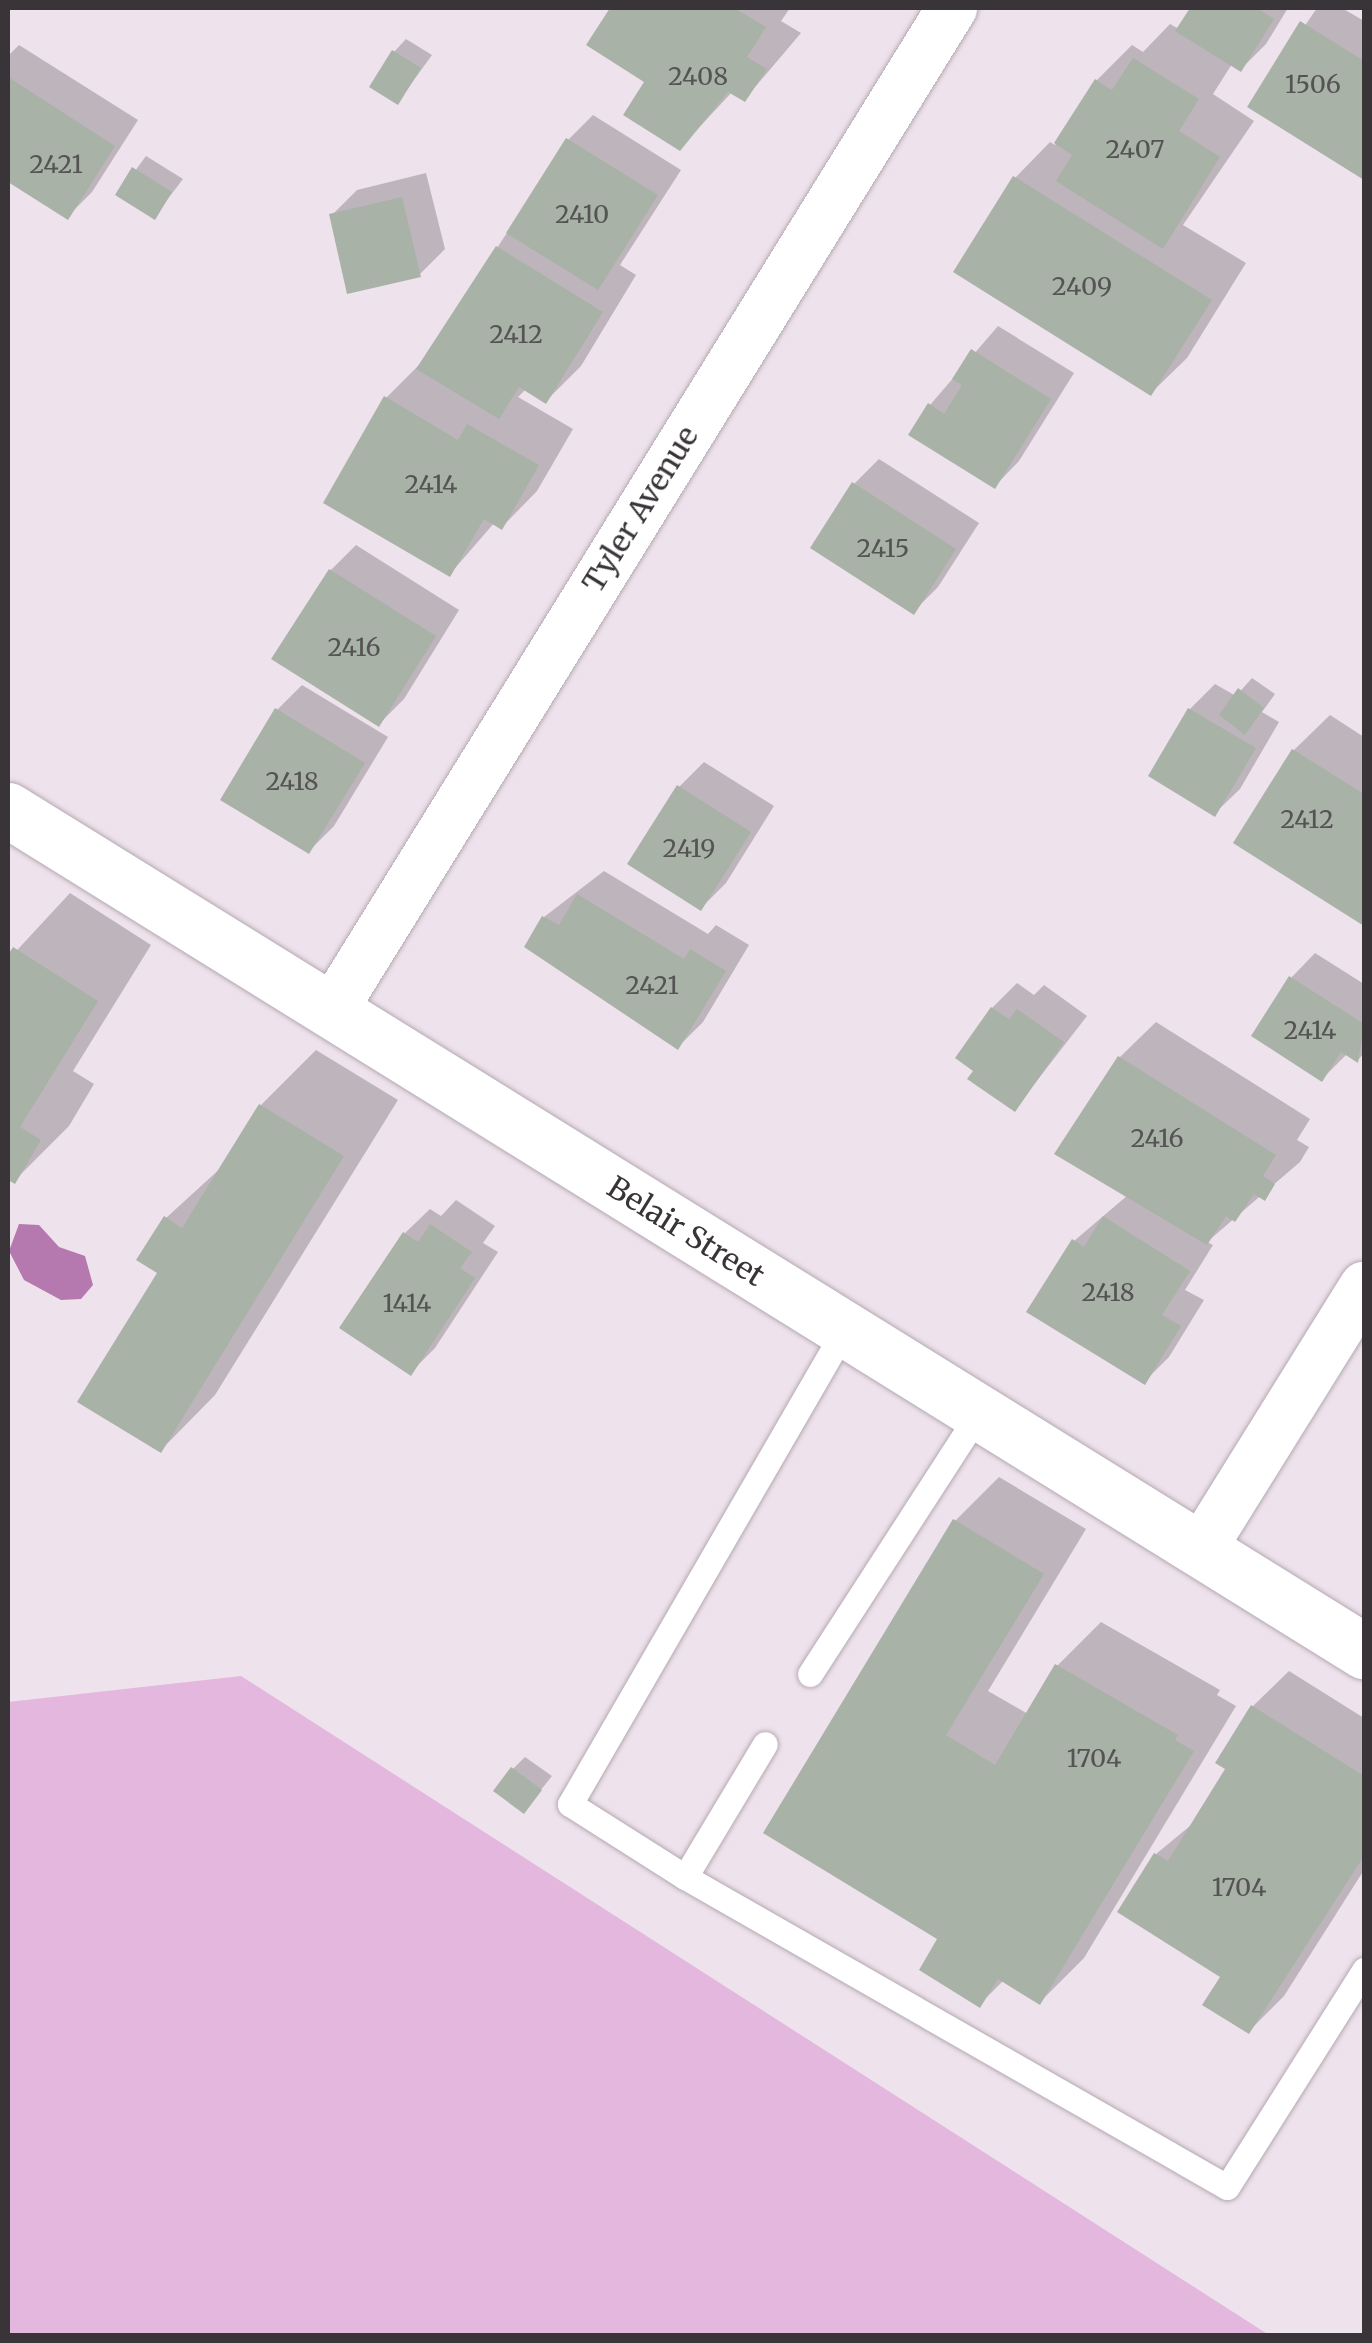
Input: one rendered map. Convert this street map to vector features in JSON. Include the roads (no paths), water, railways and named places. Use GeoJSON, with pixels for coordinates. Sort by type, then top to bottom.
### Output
{"type":"FeatureCollection","features":[{"type":"Feature","properties":{"kind":"street","name":"Tyler Avenue"},"geometry":{"type":"LineString","coordinates":[[331,1012],[952,8]]}},
{"type":"Feature","properties":{"kind":"street","name":"Belair Street"},"geometry":{"type":"LineString","coordinates":[[8,810],[1364,1651]]}},
{"type":"Feature","properties":{"kind":"street"},"geometry":{"type":"LineString","coordinates":[[1201,1549],[1364,1287]]}},
{"type":"Feature","properties":{"kind":"lane"},"geometry":{"type":"LineString","coordinates":[[845,1329],[570,1804],[685,1877],[1227,2186],[1364,1970]]}},
{"type":"Feature","properties":{"kind":"lane"},"geometry":{"type":"LineString","coordinates":[[810,1674],[979,1413]]}},
{"type":"Feature","properties":{"kind":"lane"},"geometry":{"type":"LineString","coordinates":[[685,1877],[764,1744]]}}]}
